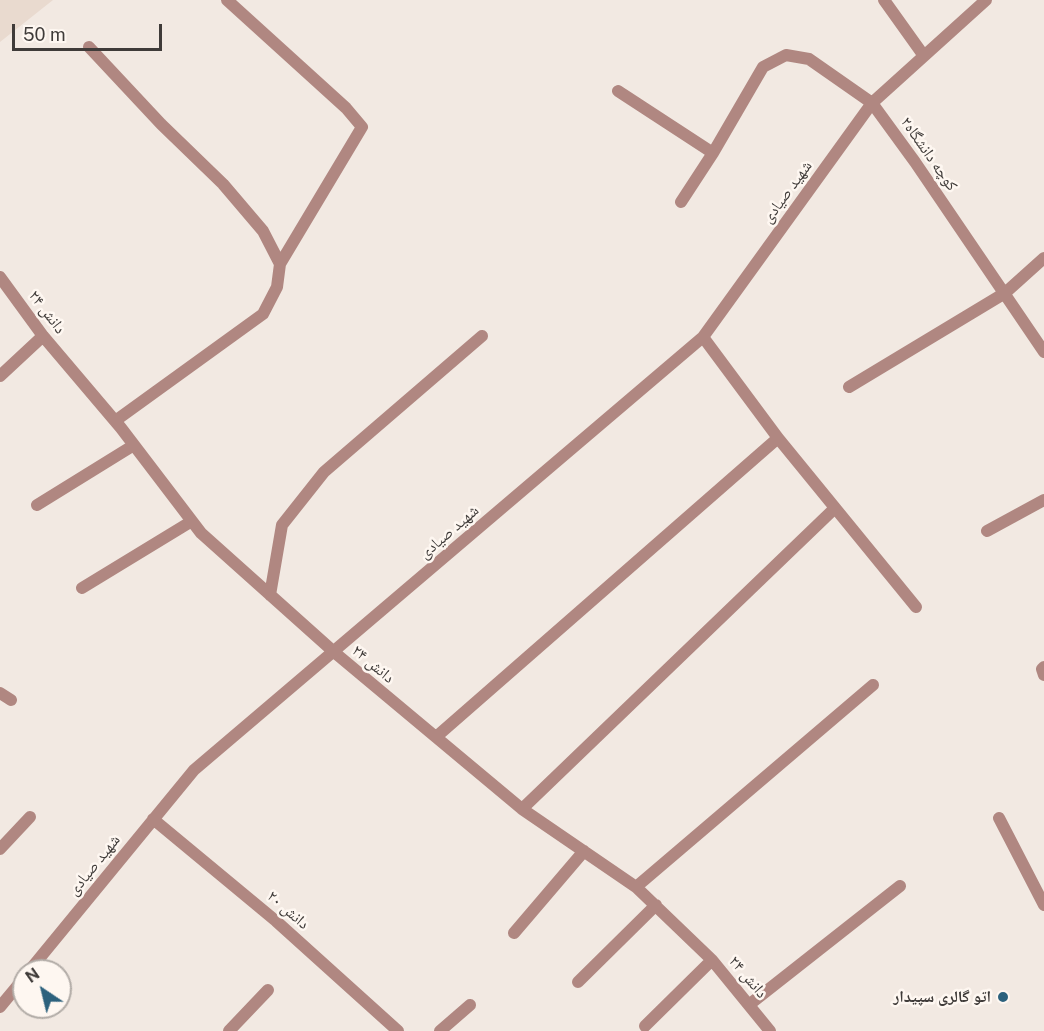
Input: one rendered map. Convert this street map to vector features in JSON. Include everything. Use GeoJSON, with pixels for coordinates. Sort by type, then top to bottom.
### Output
{"type":"FeatureCollection","features":[{"type":"Feature","properties":{"kind":"street"},"geometry":{"type":"LineString","coordinates":[[115,421],[262,314],[277,287],[280,264],[362,127],[346,108],[227,0]]}},
{"type":"Feature","properties":{"kind":"street"},"geometry":{"type":"LineString","coordinates":[[884,0],[924,56]]}},
{"type":"Feature","properties":{"kind":"street"},"geometry":{"type":"LineString","coordinates":[[681,202],[713,153],[763,67],[786,55],[809,59],[872,103],[986,0]]}},
{"type":"Feature","properties":{"kind":"street"},"geometry":{"type":"LineString","coordinates":[[89,47],[161,124],[223,184],[263,231],[280,264]]}},
{"type":"Feature","properties":{"kind":"street"},"geometry":{"type":"LineString","coordinates":[[618,91],[713,153]]}},
{"type":"Feature","properties":{"kind":"street","name":"کوچه دانشگاه۲"},"geometry":{"type":"LineString","coordinates":[[872,103],[1044,352]]}},
{"type":"Feature","properties":{"kind":"street","name":"شهید صیادی"},"geometry":{"type":"LineString","coordinates":[[39,959],[194,770],[703,337],[872,103]]}},
{"type":"Feature","properties":{"kind":"street"},"geometry":{"type":"LineString","coordinates":[[849,387],[1005,293],[1044,258]]}},
{"type":"Feature","properties":{"kind":"street","name":"دانش ۲۴"},"geometry":{"type":"LineString","coordinates":[[0,277],[43,336],[115,421],[201,533],[334,652],[522,809],[636,887],[712,960],[770,1031]]}},
{"type":"Feature","properties":{"kind":"street"},"geometry":{"type":"LineString","coordinates":[[0,376],[43,336]]}},
{"type":"Feature","properties":{"kind":"street"},"geometry":{"type":"LineString","coordinates":[[270,595],[282,525],[324,472],[482,336]]}},
{"type":"Feature","properties":{"kind":"street"},"geometry":{"type":"LineString","coordinates":[[703,337],[834,509],[916,607]]}},
{"type":"Feature","properties":{"kind":"street"},"geometry":{"type":"LineString","coordinates":[[436,737],[778,438]]}},
{"type":"Feature","properties":{"kind":"street"},"geometry":{"type":"LineString","coordinates":[[38,505],[134,445]]}},
{"type":"Feature","properties":{"kind":"street"},"geometry":{"type":"LineString","coordinates":[[987,531],[1044,500]]}},
{"type":"Feature","properties":{"kind":"street"},"geometry":{"type":"LineString","coordinates":[[522,809],[834,509]]}},
{"type":"Feature","properties":{"kind":"street"},"geometry":{"type":"LineString","coordinates":[[82,588],[192,521]]}},
{"type":"Feature","properties":{"kind":"street"},"geometry":{"type":"LineString","coordinates":[[1044,667],[1042,669],[1044,675]]}},
{"type":"Feature","properties":{"kind":"street"},"geometry":{"type":"LineString","coordinates":[[636,887],[873,686]]}},
{"type":"Feature","properties":{"kind":"street"},"geometry":{"type":"LineString","coordinates":[[0,693],[11,700]]}},
{"type":"Feature","properties":{"kind":"street"},"geometry":{"type":"LineString","coordinates":[[0,849],[30,817]]}},
{"type":"Feature","properties":{"kind":"street"},"geometry":{"type":"LineString","coordinates":[[999,818],[1044,904]]}},
{"type":"Feature","properties":{"kind":"street","name":"دانش ۲۰"},"geometry":{"type":"LineString","coordinates":[[153,819],[276,921],[398,1031]]}},
{"type":"Feature","properties":{"kind":"street"},"geometry":{"type":"LineString","coordinates":[[514,933],[584,851]]}},
{"type":"Feature","properties":{"kind":"street"},"geometry":{"type":"LineString","coordinates":[[750,1004],[900,886]]}},
{"type":"Feature","properties":{"kind":"street"},"geometry":{"type":"LineString","coordinates":[[578,982],[656,905]]}},
{"type":"Feature","properties":{"kind":"street"},"geometry":{"type":"LineString","coordinates":[[645,1026],[712,960]]}},
{"type":"Feature","properties":{"kind":"street"},"geometry":{"type":"LineString","coordinates":[[229,1031],[268,990]]}},
{"type":"Feature","properties":{"kind":"street"},"geometry":{"type":"LineString","coordinates":[[0,1007],[12,992]]}},
{"type":"Feature","properties":{"kind":"street"},"geometry":{"type":"LineString","coordinates":[[440,1031],[470,1005]]}},
{"type":"Feature","properties":{"kind":"shaded area"},"geometry":{"type":"Polygon","coordinates":[[[0,0],[53,0],[0,42],[0,0]]]}},
{"type":"Feature","properties":{"kind":"place","name":"اتو گالری سپیدار"},"geometry":{"type":"Point","coordinates":[1003,997]}}]}
